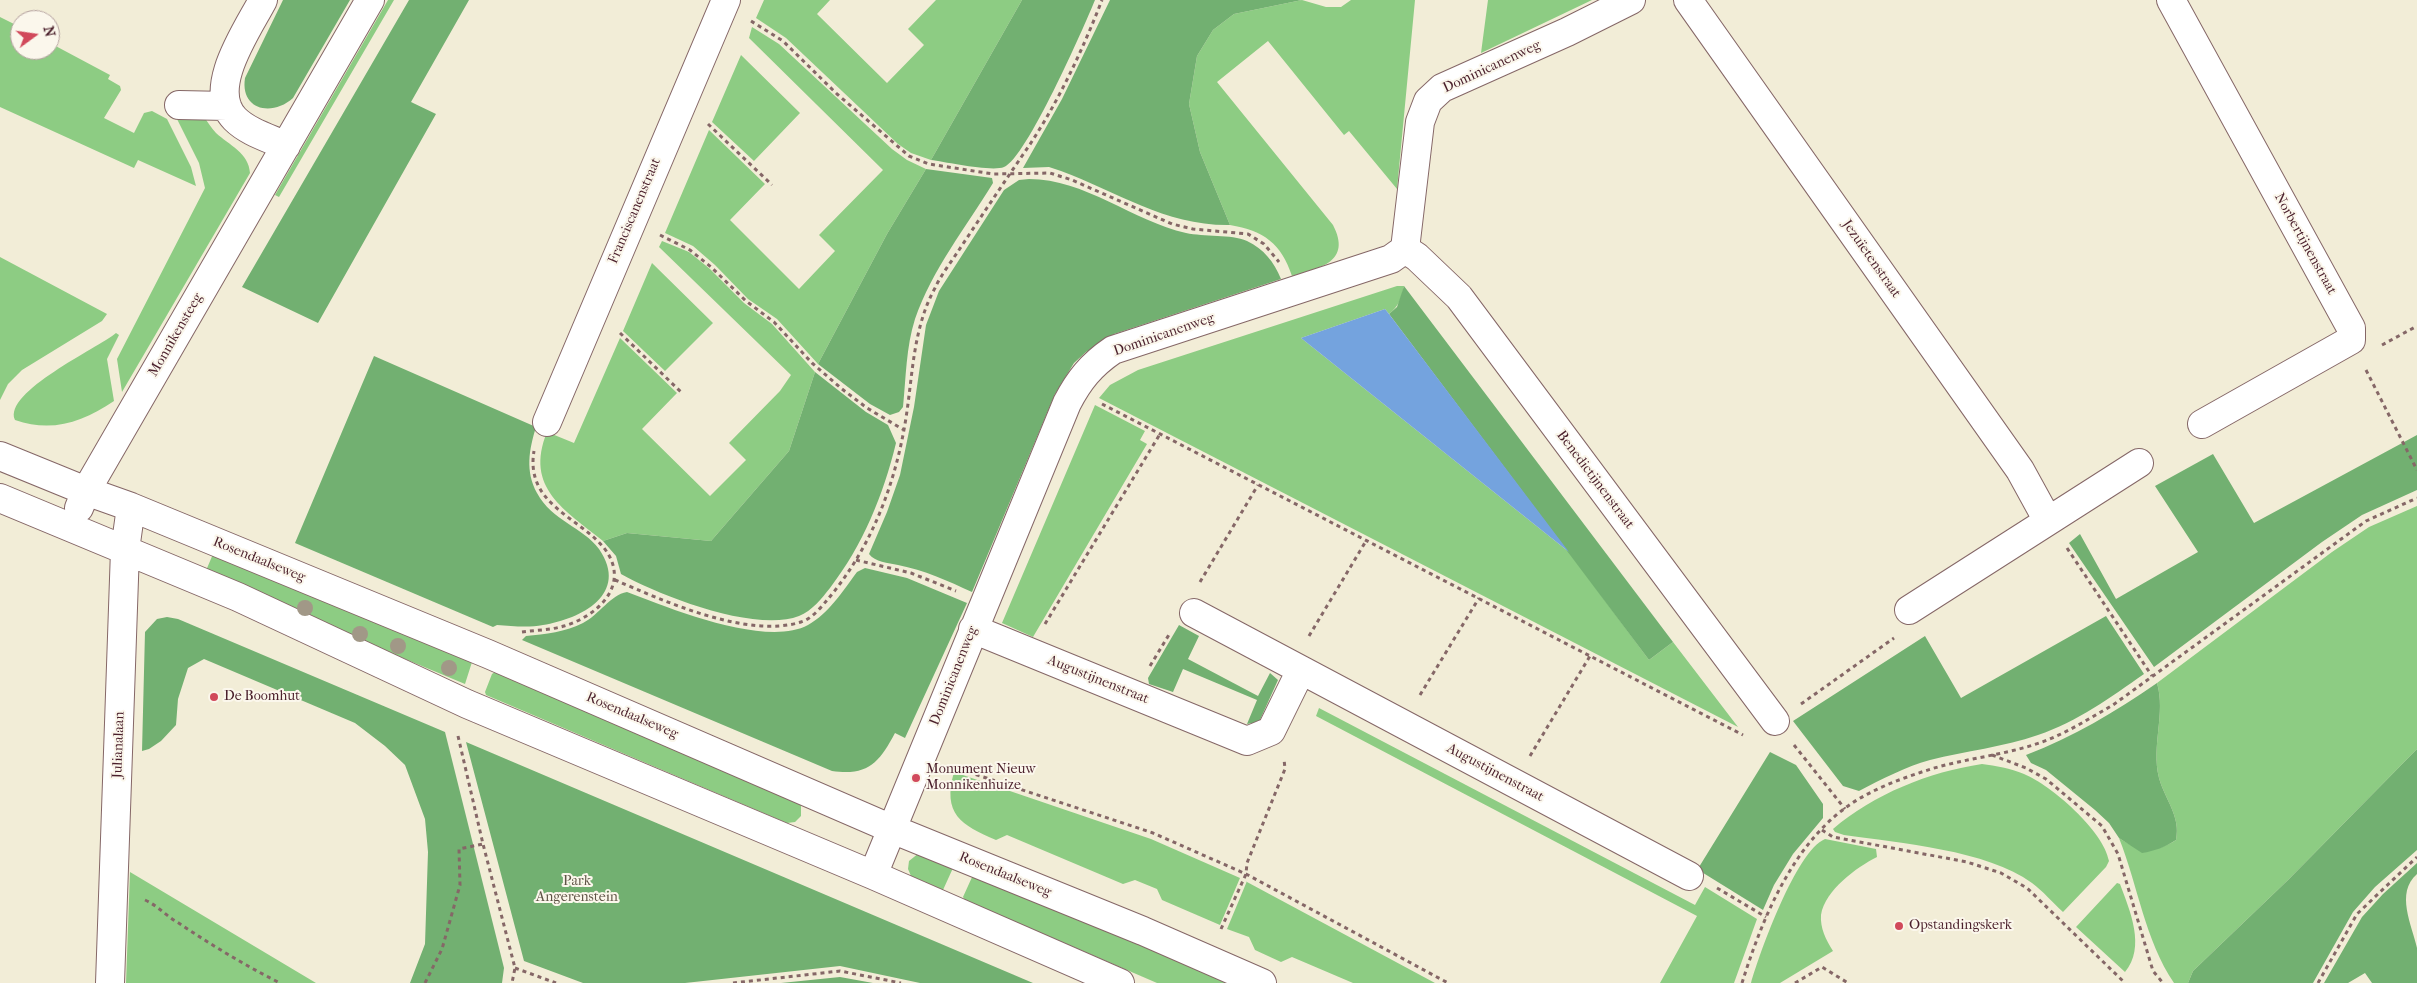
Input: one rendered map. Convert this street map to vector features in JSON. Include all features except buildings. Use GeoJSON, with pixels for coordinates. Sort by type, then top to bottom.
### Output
{"type":"FeatureCollection","features":[{"type":"Feature","properties":{"kind":"street"},"geometry":{"type":"LineString","coordinates":[[263,0],[229,66],[223,86],[227,106],[234,118],[249,128],[286,146]]}},
{"type":"Feature","properties":{"kind":"street","name":"Monnikensteeg"},"geometry":{"type":"LineString","coordinates":[[72,526],[86,492],[370,0]]}},
{"type":"Feature","properties":{"kind":"street","name":"Dominicanenweg"},"geometry":{"type":"LineString","coordinates":[[873,875],[973,629],[1074,389],[1085,373],[1114,350],[1391,259],[1405,249],[1420,122],[1428,101],[1442,88],[1567,32],[1631,0]]}},
{"type":"Feature","properties":{"kind":"street","name":"Jezuïetenstraat"},"geometry":{"type":"LineString","coordinates":[[1688,0],[2020,470],[2048,521]]}},
{"type":"Feature","properties":{"kind":"street","name":"Norbertijnenstraat"},"geometry":{"type":"LineString","coordinates":[[2171,0],[2351,328],[2355,349]]}},
{"type":"Feature","properties":{"kind":"street","name":"Franciscanenstraat"},"geometry":{"type":"LineString","coordinates":[[546,422],[724,3]]}},
{"type":"Feature","properties":{"kind":"street"},"geometry":{"type":"LineString","coordinates":[[179,105],[227,106]]}},
{"type":"Feature","properties":{"kind":"street","name":"Benedictijnenstraat"},"geometry":{"type":"LineString","coordinates":[[1405,249],[1417,257],[1459,297],[1775,721]]}},
{"type":"Feature","properties":{"kind":"street"},"geometry":{"type":"LineString","coordinates":[[2202,424],[2355,349]]}},
{"type":"Feature","properties":{"kind":"street","name":"Rosendaalseweg"},"geometry":{"type":"LineString","coordinates":[[0,456],[86,492],[131,507],[488,654],[892,829],[1144,931],[1262,983]]}},
{"type":"Feature","properties":{"kind":"street"},"geometry":{"type":"LineString","coordinates":[[1909,610],[2139,462]]}},
{"type":"Feature","properties":{"kind":"street"},"geometry":{"type":"LineString","coordinates":[[0,498],[72,526],[125,550],[238,596],[467,704],[873,875],[1120,983]]}},
{"type":"Feature","properties":{"kind":"street","name":"Julianalaan"},"geometry":{"type":"LineString","coordinates":[[110,983],[125,550],[131,507]]}},
{"type":"Feature","properties":{"kind":"street","name":"Augustijnenstraat"},"geometry":{"type":"LineString","coordinates":[[1194,613],[1689,876]]}},
{"type":"Feature","properties":{"kind":"street","name":"Augustijnenstraat"},"geometry":{"type":"LineString","coordinates":[[973,629],[1247,741],[1271,731]]}},
{"type":"Feature","properties":{"kind":"street"},"geometry":{"type":"LineString","coordinates":[[1271,731],[1296,668]]}},
{"type":"Feature","properties":{"kind":"path"},"geometry":{"type":"LineString","coordinates":[[615,580],[680,606],[720,619],[776,626],[803,622],[818,610],[842,582],[856,560],[882,509],[895,473],[904,430],[913,355],[924,313],[934,288],[1008,175],[1023,156],[1086,39],[1102,0]]}},
{"type":"Feature","properties":{"kind":"path"},"geometry":{"type":"LineString","coordinates":[[724,3],[783,41],[837,94],[909,156],[950,169],[1008,175],[1050,173],[1072,180],[1172,224],[1193,229],[1248,234],[1264,244],[1275,255],[1291,293]]}},
{"type":"Feature","properties":{"kind":"path"},"geometry":{"type":"LineString","coordinates":[[682,100],[772,185]]}},
{"type":"Feature","properties":{"kind":"path"},"geometry":{"type":"LineString","coordinates":[[633,217],[664,237],[690,250],[711,267],[746,301],[774,322],[812,363],[842,389],[867,408],[904,430]]}},
{"type":"Feature","properties":{"kind":"path"},"geometry":{"type":"LineString","coordinates":[[595,308],[682,394]]}},
{"type":"Feature","properties":{"kind":"path"},"geometry":{"type":"LineString","coordinates":[[2417,326],[2355,349],[2417,470]]}},
{"type":"Feature","properties":{"kind":"path"},"geometry":{"type":"LineString","coordinates":[[1074,389],[1750,738],[1775,721],[1845,809]]}},
{"type":"Feature","properties":{"kind":"path"},"geometry":{"type":"LineString","coordinates":[[488,654],[501,641],[519,632],[562,626],[580,620],[594,611],[605,599],[612,590],[615,580],[611,559],[604,548],[552,505],[540,485],[534,466],[534,455],[539,435],[546,422]]}},
{"type":"Feature","properties":{"kind":"path"},"geometry":{"type":"LineString","coordinates":[[1029,652],[1160,434]]}},
{"type":"Feature","properties":{"kind":"path"},"geometry":{"type":"LineString","coordinates":[[1742,983],[1766,917],[1799,857],[1822,830],[1857,800],[1898,780],[1940,766],[2043,742],[2080,724],[2113,705],[2366,521],[2417,498]]}},
{"type":"Feature","properties":{"kind":"path"},"geometry":{"type":"LineString","coordinates":[[2048,521],[2152,676]]}},
{"type":"Feature","properties":{"kind":"path"},"geometry":{"type":"LineString","coordinates":[[1296,668],[1366,541]]}},
{"type":"Feature","properties":{"kind":"path"},"geometry":{"type":"LineString","coordinates":[[856,560],[911,573],[984,603]]}},
{"type":"Feature","properties":{"kind":"path"},"geometry":{"type":"LineString","coordinates":[[1402,724],[1479,598]]}},
{"type":"Feature","properties":{"kind":"path"},"geometry":{"type":"LineString","coordinates":[[1822,689],[1895,637]]}},
{"type":"Feature","properties":{"kind":"path"},"geometry":{"type":"LineString","coordinates":[[1514,783],[1590,656]]}},
{"type":"Feature","properties":{"kind":"path"},"geometry":{"type":"LineString","coordinates":[[467,704],[458,739],[515,968],[512,983]]}},
{"type":"Feature","properties":{"kind":"path"},"geometry":{"type":"LineString","coordinates":[[1220,932],[1246,874],[1247,863],[1285,769],[1286,764],[1271,731]]}},
{"type":"Feature","properties":{"kind":"path"},"geometry":{"type":"LineString","coordinates":[[1991,755],[2026,768],[2046,779],[2102,826],[2118,854],[2153,971],[2163,983]]}},
{"type":"Feature","properties":{"kind":"path"},"geometry":{"type":"LineString","coordinates":[[955,768],[1153,833],[1246,874],[1448,983]]}},
{"type":"Feature","properties":{"kind":"path"},"geometry":{"type":"LineString","coordinates":[[1822,830],[1834,837],[1967,862],[2001,873],[2028,888],[2125,983]]}},
{"type":"Feature","properties":{"kind":"path"},"geometry":{"type":"LineString","coordinates":[[425,983],[442,949],[460,885],[459,849],[483,844]]}},
{"type":"Feature","properties":{"kind":"path"},"geometry":{"type":"LineString","coordinates":[[2318,983],[2357,914],[2417,857]]}},
{"type":"Feature","properties":{"kind":"path"},"geometry":{"type":"LineString","coordinates":[[1689,876],[1708,883],[1766,917]]}},
{"type":"Feature","properties":{"kind":"path"},"geometry":{"type":"LineString","coordinates":[[140,898],[157,906],[174,920],[253,969],[280,983]]}},
{"type":"Feature","properties":{"kind":"path"},"geometry":{"type":"LineString","coordinates":[[1795,983],[1822,967],[1848,983]]}},
{"type":"Feature","properties":{"kind":"path"},"geometry":{"type":"LineString","coordinates":[[515,968],[556,983]]}},
{"type":"Feature","properties":{"kind":"path"},"geometry":{"type":"LineString","coordinates":[[733,983],[840,971],[901,983]]}},
{"type":"Feature","properties":{"kind":"green space"},"geometry":{"type":"Polygon","coordinates":[[[283,0],[350,0],[293,98],[285,104],[276,107],[259,107],[247,97],[245,78],[283,0]]]}},
{"type":"Feature","properties":{"kind":"green space"},"geometry":{"type":"Polygon","coordinates":[[[388,0],[394,0],[279,197],[275,195],[388,0]]]}},
{"type":"Feature","properties":{"kind":"green space"},"geometry":{"type":"Polygon","coordinates":[[[409,0],[469,0],[411,102],[436,114],[318,323],[242,287],[409,0]]]}},
{"type":"Feature","properties":{"kind":"green space"},"geometry":{"type":"Polygon","coordinates":[[[764,0],[830,0],[817,14],[887,83],[924,45],[908,29],[936,0],[1022,0],[931,160],[911,153],[898,144],[786,38],[756,18],[764,0]]]}},
{"type":"Feature","properties":{"kind":"green space"},"geometry":{"type":"Polygon","coordinates":[[[1022,0],[1095,0],[1040,118],[1014,159],[1004,167],[980,168],[931,160],[1022,0]]]}},
{"type":"Feature","properties":{"kind":"green space"},"geometry":{"type":"Polygon","coordinates":[[[1110,0],[1302,0],[1234,14],[1213,30],[1197,56],[1189,104],[1200,152],[1230,225],[1207,224],[1163,214],[1049,167],[1023,168],[1062,99],[1110,0]]]}},
{"type":"Feature","properties":{"kind":"green space"},"geometry":{"type":"Polygon","coordinates":[[[1302,0],[1326,7],[1341,7],[1351,0],[1415,0],[1397,189],[1349,131],[1344,135],[1268,41],[1217,82],[1333,225],[1338,237],[1339,247],[1336,255],[1330,261],[1313,270],[1292,276],[1282,255],[1270,240],[1252,231],[1230,225],[1200,152],[1189,104],[1197,56],[1213,30],[1234,14],[1302,0]]]}},
{"type":"Feature","properties":{"kind":"green space"},"geometry":{"type":"Polygon","coordinates":[[[1488,0],[1592,0],[1481,53],[1488,0]]]}},
{"type":"Feature","properties":{"kind":"green space"},"geometry":{"type":"Polygon","coordinates":[[[0,17],[10,22],[10,60],[60,60],[60,48],[110,75],[108,79],[120,86],[121,90],[104,118],[134,133],[144,113],[152,111],[167,119],[191,167],[196,186],[138,160],[134,168],[0,107],[0,17]]]}},
{"type":"Feature","properties":{"kind":"green space"},"geometry":{"type":"Polygon","coordinates":[[[752,27],[779,44],[892,149],[907,160],[926,169],[887,234],[818,364],[777,319],[748,299],[715,265],[693,246],[665,233],[709,130],[765,184],[730,220],[799,289],[835,251],[819,235],[883,170],[749,38],[752,27]]]}},
{"type":"Feature","properties":{"kind":"green space"},"geometry":{"type":"Polygon","coordinates":[[[741,55],[800,113],[754,161],[712,122],[741,55]]]}},
{"type":"Feature","properties":{"kind":"green space"},"geometry":{"type":"Polygon","coordinates":[[[174,113],[204,117],[216,133],[242,155],[249,166],[250,173],[122,392],[117,359],[205,188],[199,163],[174,113]]]}},
{"type":"Feature","properties":{"kind":"green space"},"geometry":{"type":"Polygon","coordinates":[[[926,169],[992,178],[993,183],[950,249],[922,301],[910,340],[903,407],[899,412],[890,415],[870,404],[818,364],[887,234],[926,169]]]}},
{"type":"Feature","properties":{"kind":"green space"},"geometry":{"type":"Polygon","coordinates":[[[1019,180],[1050,181],[1070,186],[1147,220],[1186,233],[1233,237],[1247,241],[1259,248],[1268,257],[1281,279],[1114,334],[1086,352],[1074,363],[1055,394],[972,592],[927,573],[886,563],[869,554],[900,475],[914,407],[926,325],[939,291],[1004,190],[1019,180]]]}},
{"type":"Feature","properties":{"kind":"green space"},"geometry":{"type":"Polygon","coordinates":[[[662,241],[689,252],[710,269],[744,303],[772,324],[815,372],[789,451],[711,541],[627,533],[603,541],[575,519],[552,496],[545,483],[541,468],[541,451],[547,432],[574,443],[620,338],[677,393],[642,429],[710,496],[746,460],[729,443],[780,391],[791,375],[659,247],[662,241]]]}},
{"type":"Feature","properties":{"kind":"green space"},"geometry":{"type":"Polygon","coordinates":[[[0,257],[107,314],[102,321],[22,370],[8,384],[0,400],[0,257]]]}},
{"type":"Feature","properties":{"kind":"green space"},"geometry":{"type":"Polygon","coordinates":[[[652,263],[713,323],[665,371],[623,331],[652,263]]]}},
{"type":"Feature","properties":{"kind":"green space"},"geometry":{"type":"Polygon","coordinates":[[[1397,286],[1404,286],[1402,295],[1397,305],[1389,314],[1385,309],[1301,338],[1569,552],[1649,660],[1673,642],[1738,727],[1099,398],[1110,385],[1138,370],[1397,286]]]}},
{"type":"Feature","properties":{"kind":"green space"},"geometry":{"type":"Polygon","coordinates":[[[1404,286],[1673,642],[1649,660],[1389,314],[1397,307],[1404,286]]]}},
{"type":"Feature","properties":{"kind":"green space"},"geometry":{"type":"Polygon","coordinates":[[[116,333],[119,335],[107,359],[114,401],[91,415],[67,423],[42,425],[15,420],[15,409],[23,397],[37,384],[116,333]]]}},
{"type":"Feature","properties":{"kind":"green space"},"geometry":{"type":"Polygon","coordinates":[[[374,356],[536,427],[529,460],[533,485],[543,503],[585,535],[599,549],[607,565],[609,579],[605,591],[597,602],[586,610],[558,622],[532,626],[497,625],[493,627],[295,543],[374,356]]]}},
{"type":"Feature","properties":{"kind":"green space"},"geometry":{"type":"Polygon","coordinates":[[[815,372],[866,412],[888,425],[896,443],[885,482],[862,537],[842,572],[816,604],[799,616],[781,620],[759,620],[708,610],[659,592],[621,574],[616,556],[603,541],[627,533],[711,541],[789,451],[815,372]]]}},
{"type":"Feature","properties":{"kind":"green space"},"geometry":{"type":"Polygon","coordinates":[[[1095,405],[1145,431],[1140,440],[1147,444],[1033,637],[1002,623],[1095,405]]]}},
{"type":"Feature","properties":{"kind":"green space"},"geometry":{"type":"Polygon","coordinates":[[[2417,435],[2417,490],[2362,515],[2322,542],[2154,667],[2069,543],[2080,534],[2116,599],[2198,552],[2155,486],[2213,454],[2254,523],[2417,435]]]}},
{"type":"Feature","properties":{"kind":"green space"},"geometry":{"type":"Polygon","coordinates":[[[2417,506],[2417,749],[2288,880],[2193,971],[2188,983],[2174,983],[2164,966],[2149,931],[2119,838],[2126,843],[2148,849],[2161,847],[2176,840],[2176,823],[2159,778],[2157,766],[2160,706],[2157,683],[2332,552],[2369,527],[2417,506]]]}},
{"type":"Feature","properties":{"kind":"green space"},"geometry":{"type":"Polygon","coordinates":[[[213,554],[472,662],[465,684],[206,576],[205,573],[213,554]]]}},
{"type":"Feature","properties":{"kind":"green space"},"geometry":{"type":"Polygon","coordinates":[[[865,568],[907,578],[967,603],[905,738],[895,733],[878,760],[864,769],[855,771],[832,771],[522,640],[526,636],[570,629],[589,619],[615,597],[627,592],[692,616],[743,629],[768,632],[790,631],[808,625],[822,615],[835,602],[857,572],[865,568]]]}},
{"type":"Feature","properties":{"kind":"green space"},"geometry":{"type":"Polygon","coordinates":[[[2106,616],[2144,674],[2080,716],[2038,735],[2011,743],[1930,760],[1894,774],[1859,791],[1843,786],[1793,721],[1925,636],[1961,698],[2106,616]]]}},
{"type":"Feature","properties":{"kind":"green space"},"geometry":{"type":"Polygon","coordinates":[[[167,617],[178,619],[445,732],[504,968],[502,983],[410,983],[425,944],[428,852],[425,819],[405,765],[385,746],[355,723],[204,659],[188,668],[178,699],[176,725],[161,741],[142,751],[145,632],[157,619],[167,617]]]}},
{"type":"Feature","properties":{"kind":"green space"},"geometry":{"type":"Polygon","coordinates":[[[1179,625],[1199,636],[1188,659],[1258,696],[1270,673],[1278,680],[1259,722],[1247,724],[1257,700],[1183,669],[1173,692],[1149,684],[1148,678],[1179,625]]]}},
{"type":"Feature","properties":{"kind":"green space"},"geometry":{"type":"Polygon","coordinates":[[[495,672],[801,803],[801,816],[795,822],[787,823],[486,695],[485,692],[492,674],[495,672]]]}},
{"type":"Feature","properties":{"kind":"green space"},"geometry":{"type":"Polygon","coordinates":[[[2157,683],[2160,706],[2157,766],[2159,778],[2174,816],[2177,831],[2176,840],[2168,845],[2142,853],[2119,838],[2109,823],[2095,810],[2046,770],[2031,763],[2026,755],[2093,723],[2157,683]]]}},
{"type":"Feature","properties":{"kind":"green space"},"geometry":{"type":"Polygon","coordinates":[[[1319,708],[1695,905],[1705,887],[1757,919],[1734,983],[1660,983],[1697,916],[1316,716],[1319,708]]]}},
{"type":"Feature","properties":{"kind":"green space","name":"Park Angerenstein"},"geometry":{"type":"Polygon","coordinates":[[[466,742],[1033,983],[920,983],[840,966],[685,983],[583,983],[524,961],[466,742]]]}},
{"type":"Feature","properties":{"kind":"green space"},"geometry":{"type":"Polygon","coordinates":[[[2417,749],[2417,850],[2375,887],[2353,912],[2313,983],[2188,983],[2193,971],[2288,880],[2417,749]]]}},
{"type":"Feature","properties":{"kind":"green space"},"geometry":{"type":"Polygon","coordinates":[[[1770,752],[1796,765],[1823,804],[1823,818],[1793,854],[1774,885],[1763,910],[1700,871],[1699,867],[1770,752]]]}},
{"type":"Feature","properties":{"kind":"green space"},"geometry":{"type":"Polygon","coordinates":[[[1982,764],[2003,767],[2019,772],[2048,788],[2075,810],[2097,836],[2105,849],[2109,861],[2106,867],[2063,912],[2032,883],[1992,863],[1968,855],[1916,845],[1844,835],[1835,832],[1833,829],[1866,805],[1903,786],[1942,773],[1982,764]]]}},
{"type":"Feature","properties":{"kind":"green space"},"geometry":{"type":"Polygon","coordinates":[[[954,772],[1151,839],[1240,878],[1220,925],[1162,900],[1157,889],[1135,880],[1123,884],[1007,835],[996,840],[973,829],[957,816],[953,808],[951,786],[954,772]]]}},
{"type":"Feature","properties":{"kind":"green space"},"geometry":{"type":"Polygon","coordinates":[[[1825,839],[1876,849],[1877,857],[1843,880],[1835,888],[1824,906],[1821,915],[1821,925],[1833,951],[1780,983],[1751,983],[1762,949],[1791,882],[1802,862],[1814,847],[1825,839]]]}},
{"type":"Feature","properties":{"kind":"green space"},"geometry":{"type":"Polygon","coordinates":[[[919,853],[953,868],[943,890],[911,876],[908,869],[909,861],[919,853]]]}},
{"type":"Feature","properties":{"kind":"green space"},"geometry":{"type":"Polygon","coordinates":[[[2417,863],[2417,874],[2410,882],[2406,900],[2417,948],[2417,983],[2372,983],[2365,973],[2348,983],[2324,983],[2362,917],[2383,894],[2417,863]]]}},
{"type":"Feature","properties":{"kind":"green space"},"geometry":{"type":"Polygon","coordinates":[[[130,872],[316,983],[126,983],[130,872]]]}},
{"type":"Feature","properties":{"kind":"green space"},"geometry":{"type":"Polygon","coordinates":[[[973,875],[1230,983],[1157,983],[965,900],[963,897],[973,875]]]}},
{"type":"Feature","properties":{"kind":"green space"},"geometry":{"type":"Polygon","coordinates":[[[1247,881],[1435,983],[1353,983],[1292,957],[1281,962],[1255,950],[1249,937],[1227,929],[1247,881]]]}},
{"type":"Feature","properties":{"kind":"green space"},"geometry":{"type":"Polygon","coordinates":[[[2117,883],[2120,884],[2132,917],[2135,940],[2131,962],[2125,972],[2076,927],[2117,883]]]}},
{"type":"Feature","properties":{"kind":"green space"},"geometry":{"type":"Polygon","coordinates":[[[840,977],[873,983],[781,983],[840,977]]]}},
{"type":"Feature","properties":{"kind":"water"},"geometry":{"type":"Polygon","coordinates":[[[1385,309],[1389,314],[1569,552],[1301,338],[1385,309]]]}},
{"type":"Feature","properties":{"kind":"place","name":"De Boomhut"},"geometry":{"type":"Point","coordinates":[214,697]}},
{"type":"Feature","properties":{"kind":"place","name":"Monument Nieuw Monnikenhuize"},"geometry":{"type":"Point","coordinates":[916,778]}},
{"type":"Feature","properties":{"kind":"place","name":"Opstandingskerk"},"geometry":{"type":"Point","coordinates":[1899,926]}}]}
